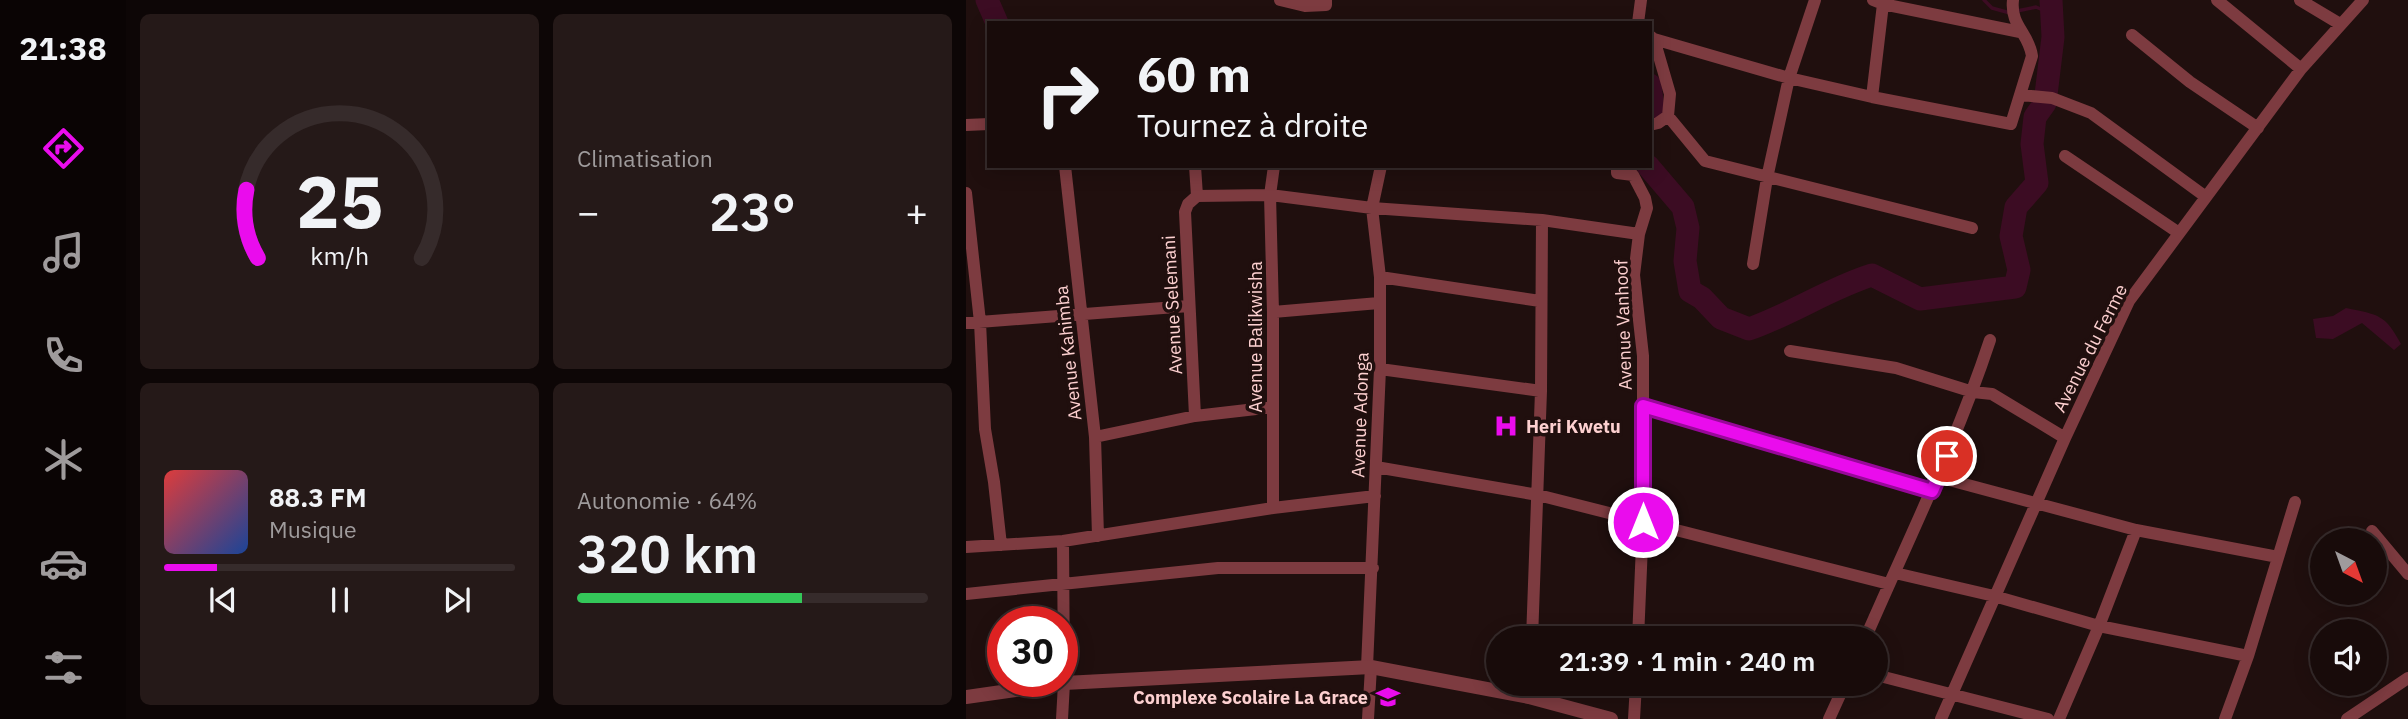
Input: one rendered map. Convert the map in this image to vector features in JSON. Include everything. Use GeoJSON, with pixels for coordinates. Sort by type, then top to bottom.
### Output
{"type":"FeatureCollection","features":[{"type":"Feature","properties":{"kind":"street"},"geometry":{"type":"LineString","coordinates":[[1280,0],[1305,6],[1326,5],[1326,0]]}},
{"type":"Feature","properties":{"kind":"street"},"geometry":{"type":"LineString","coordinates":[[1638,21],[1641,0]]}},
{"type":"Feature","properties":{"kind":"street"},"geometry":{"type":"LineString","coordinates":[[1753,264],[1767,178],[1788,78],[1815,0]]}},
{"type":"Feature","properties":{"kind":"street"},"geometry":{"type":"LineString","coordinates":[[2217,0],[2301,69]]}},
{"type":"Feature","properties":{"kind":"street"},"geometry":{"type":"LineString","coordinates":[[2300,0],[2340,24]]}},
{"type":"Feature","properties":{"kind":"street","name":"Avenue du Ferme"},"geometry":{"type":"LineString","coordinates":[[1941,719],[2035,502],[2129,301],[2301,69],[2363,0]]}},
{"type":"Feature","properties":{"kind":"street"},"geometry":{"type":"LineString","coordinates":[[1872,97],[1878,2],[2020,33]]}},
{"type":"Feature","properties":{"kind":"street"},"geometry":{"type":"LineString","coordinates":[[1652,37],[1788,78],[2011,124],[2025,96],[2032,56],[2030,44],[2020,33],[2013,9]]}},
{"type":"Feature","properties":{"kind":"street"},"geometry":{"type":"LineString","coordinates":[[2132,35],[2190,82],[2258,128]]}},
{"type":"Feature","properties":{"kind":"street"},"geometry":{"type":"LineString","coordinates":[[1652,37],[1670,94],[1668,116],[1705,161],[1972,228]]}},
{"type":"Feature","properties":{"kind":"street"},"geometry":{"type":"LineString","coordinates":[[2025,96],[2052,98],[2091,113],[2206,197]]}},
{"type":"Feature","properties":{"kind":"street"},"geometry":{"type":"LineString","coordinates":[[1652,124],[1668,116]]}},
{"type":"Feature","properties":{"kind":"street"},"geometry":{"type":"LineString","coordinates":[[966,125],[987,124]]}},
{"type":"Feature","properties":{"kind":"street"},"geometry":{"type":"LineString","coordinates":[[2066,156],[2179,233]]}},
{"type":"Feature","properties":{"kind":"street","name":"Avenue Kahimba"},"geometry":{"type":"LineString","coordinates":[[1065,168],[1095,437],[1098,536]]}},
{"type":"Feature","properties":{"kind":"street"},"geometry":{"type":"LineString","coordinates":[[1195,168],[1197,196]]}},
{"type":"Feature","properties":{"kind":"street","name":"Avenue Balikwisha"},"geometry":{"type":"LineString","coordinates":[[1273,508],[1270,195],[1274,168]]}},
{"type":"Feature","properties":{"kind":"street","name":"Avenue Adonga"},"geometry":{"type":"LineString","coordinates":[[1368,719],[1380,369],[1380,277],[1372,208],[1381,168]]}},
{"type":"Feature","properties":{"kind":"street"},"geometry":{"type":"LineString","coordinates":[[1617,168],[1617,173],[1633,175],[1645,198],[1647,208],[1639,234]]}},
{"type":"Feature","properties":{"kind":"street"},"geometry":{"type":"LineString","coordinates":[[966,193],[980,322],[985,429],[1001,545]]}},
{"type":"Feature","properties":{"kind":"street","name":"Avenue Vanhoof"},"geometry":{"type":"LineString","coordinates":[[1197,196],[1270,195],[1372,208],[1542,220],[1639,234],[1634,275],[1643,356],[1643,522],[1638,626]]}},
{"type":"Feature","properties":{"kind":"street","name":"Avenue Selemani"},"geometry":{"type":"LineString","coordinates":[[1195,416],[1185,212],[1188,204],[1197,196]]}},
{"type":"Feature","properties":{"kind":"street"},"geometry":{"type":"LineString","coordinates":[[1533,626],[1541,391],[1542,220]]}},
{"type":"Feature","properties":{"kind":"street"},"geometry":{"type":"LineString","coordinates":[[1380,277],[1540,300]]}},
{"type":"Feature","properties":{"kind":"street"},"geometry":{"type":"LineString","coordinates":[[1273,312],[1379,303]]}},
{"type":"Feature","properties":{"kind":"street"},"geometry":{"type":"LineString","coordinates":[[966,323],[1189,306]]}},
{"type":"Feature","properties":{"kind":"street"},"geometry":{"type":"LineString","coordinates":[[1871,626],[1938,477],[1973,392],[1990,340]]}},
{"type":"Feature","properties":{"kind":"street"},"geometry":{"type":"LineString","coordinates":[[1790,351],[1896,369],[1973,392],[1992,394],[2064,438]]}},
{"type":"Feature","properties":{"kind":"street"},"geometry":{"type":"LineString","coordinates":[[1380,369],[1541,391]]}},
{"type":"Feature","properties":{"kind":"street"},"geometry":{"type":"LineString","coordinates":[[1643,406],[1932,491]]}},
{"type":"Feature","properties":{"kind":"street"},"geometry":{"type":"LineString","coordinates":[[1095,437],[1195,416],[1273,407]]}},
{"type":"Feature","properties":{"kind":"street"},"geometry":{"type":"LineString","coordinates":[[1376,467],[1538,495],[1892,579],[1994,596],[2099,626],[2248,656]]}},
{"type":"Feature","properties":{"kind":"street"},"geometry":{"type":"LineString","coordinates":[[1938,477],[2136,530],[2278,557]]}},
{"type":"Feature","properties":{"kind":"street"},"geometry":{"type":"LineString","coordinates":[[966,547],[1063,541],[1273,508],[1376,496]]}},
{"type":"Feature","properties":{"kind":"street"},"geometry":{"type":"LineString","coordinates":[[2225,719],[2248,656],[2295,502]]}},
{"type":"Feature","properties":{"kind":"street"},"geometry":{"type":"LineString","coordinates":[[2059,719],[2136,530]]}},
{"type":"Feature","properties":{"kind":"street"},"geometry":{"type":"LineString","coordinates":[[1063,541],[1063,606]]}},
{"type":"Feature","properties":{"kind":"street"},"geometry":{"type":"LineString","coordinates":[[2387,549],[2408,574]]}},
{"type":"Feature","properties":{"kind":"street"},"geometry":{"type":"LineString","coordinates":[[966,594],[1218,568],[1373,568]]}},
{"type":"Feature","properties":{"kind":"street"},"geometry":{"type":"LineString","coordinates":[[1078,682],[1369,667],[1486,685]]}},
{"type":"Feature","properties":{"kind":"street"},"geometry":{"type":"LineString","coordinates":[[1888,678],[2048,719]]}},
{"type":"Feature","properties":{"kind":"street"},"geometry":{"type":"LineString","coordinates":[[2347,719],[2408,678]]}},
{"type":"Feature","properties":{"kind":"street"},"geometry":{"type":"LineString","coordinates":[[966,697],[987,694]]}},
{"type":"Feature","properties":{"kind":"street"},"geometry":{"type":"LineString","coordinates":[[1544,696],[1611,719]]}},
{"type":"Feature","properties":{"kind":"street"},"geometry":{"type":"LineString","coordinates":[[1634,719],[1635,696]]}},
{"type":"Feature","properties":{"kind":"street"},"geometry":{"type":"LineString","coordinates":[[1829,719],[1840,696]]}},
{"type":"Feature","properties":{"kind":"street"},"geometry":{"type":"LineString","coordinates":[[1062,719],[1063,697]]}},
{"type":"Feature","properties":{"kind":"shaded area"},"geometry":{"type":"Polygon","coordinates":[[[2346,308],[2380,317],[2401,344],[2394,350],[2362,323],[2333,339],[2316,338],[2313,319],[2333,316],[2346,308]]]}},
{"type":"Feature","properties":{"kind":"waterway"},"geometry":{"type":"LineString","coordinates":[[987,0],[996,21]]}},
{"type":"Feature","properties":{"kind":"waterway"},"geometry":{"type":"LineString","coordinates":[[1984,0],[1992,8],[2010,13]]}},
{"type":"Feature","properties":{"kind":"waterway"},"geometry":{"type":"LineString","coordinates":[[1650,168],[1683,207],[1688,228],[1685,261],[1690,291],[1702,298],[1721,318],[1749,329],[1872,275],[1920,299],[2015,287],[2019,270],[2011,236],[2016,207],[2037,183],[2032,144],[2035,117],[2045,103],[2053,37],[2051,0]]}},
{"type":"Feature","properties":{"kind":"waterway"},"geometry":{"type":"LineString","coordinates":[[2017,11],[2036,7],[2052,14]]}},
{"type":"Feature","properties":{"kind":"waterway"},"geometry":{"type":"LineString","coordinates":[[1652,100],[1652,109]]}},
{"type":"Feature","properties":{"kind":"place","name":"Heri Kwetu"},"geometry":{"type":"Point","coordinates":[1506,426]}},
{"type":"Feature","properties":{"kind":"place","name":"Complexe Scolaire La Grace"},"geometry":{"type":"Point","coordinates":[1388,697]}},
{"type":"Feature","properties":{"kind":"route"},"geometry":{"type":"LineString","coordinates":[[1643,522],[1643,406],[1932,491],[1947,456]]}}]}
